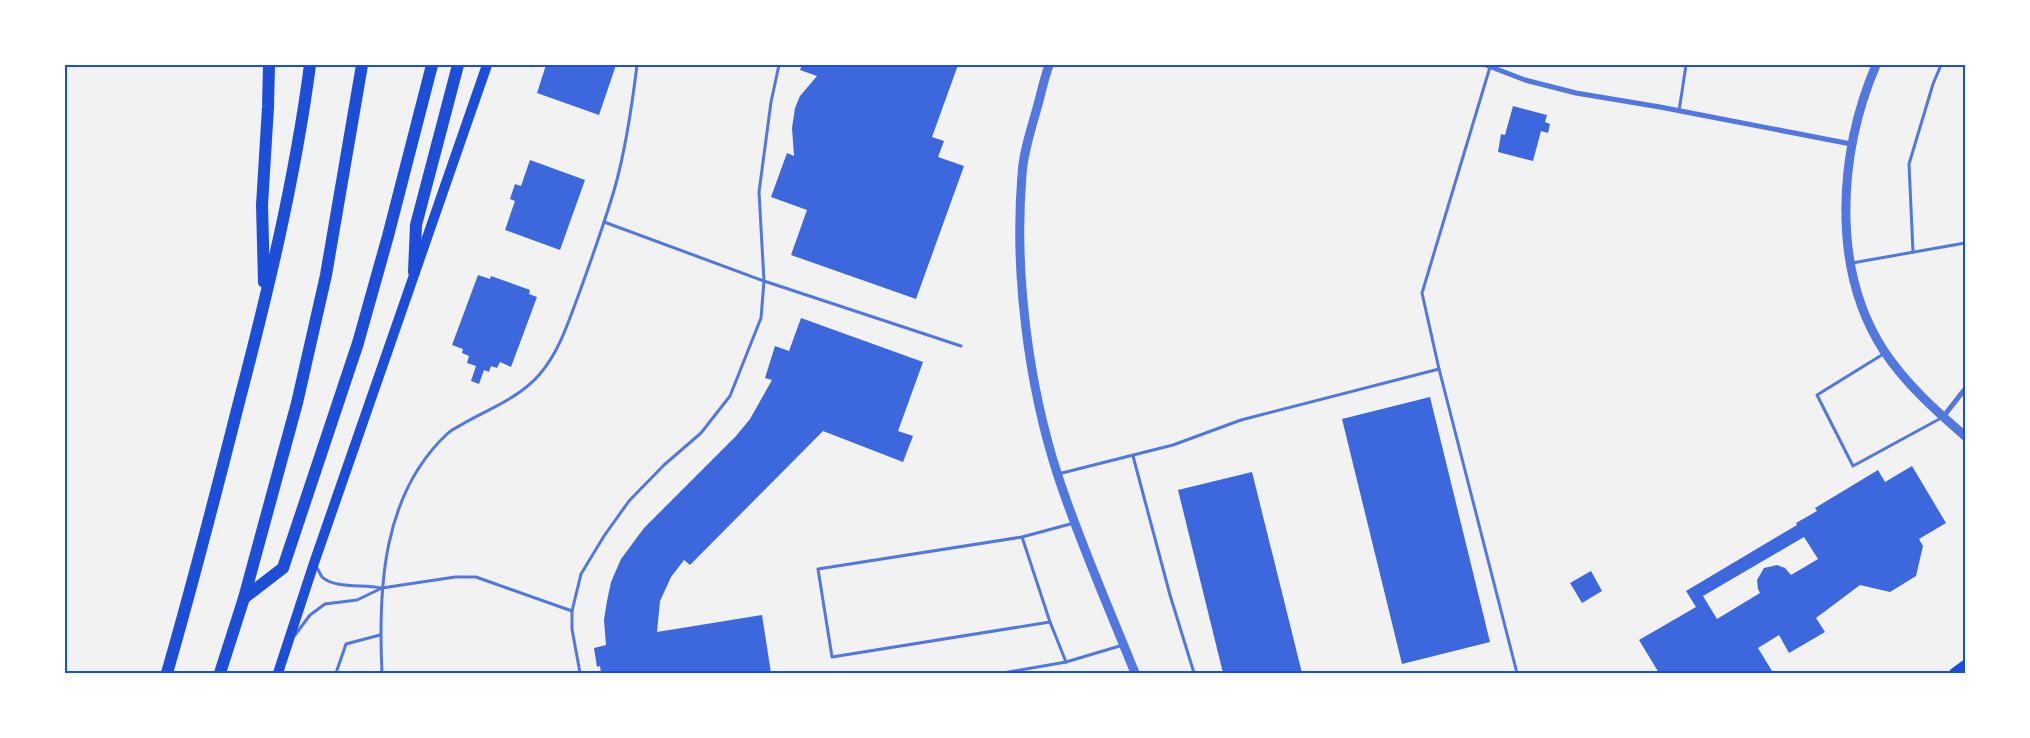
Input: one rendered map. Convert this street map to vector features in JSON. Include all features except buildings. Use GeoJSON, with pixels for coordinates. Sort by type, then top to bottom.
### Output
{"type":"FeatureCollection","features":[{"type":"Feature","properties":{"kind":"highway"},"geometry":{"type":"LineString","coordinates":[[265,302],[262,205],[269,65]]}},
{"type":"Feature","properties":{"kind":"highway"},"geometry":{"type":"LineString","coordinates":[[166,673],[193,583],[265,302],[289,192],[310,65]]}},
{"type":"Feature","properties":{"kind":"highway"},"geometry":{"type":"LineString","coordinates":[[220,673],[244,598],[297,403],[324,284],[362,65]]}},
{"type":"Feature","properties":{"kind":"highway"},"geometry":{"type":"LineString","coordinates":[[244,598],[283,568],[358,343],[391,227],[432,65]]}},
{"type":"Feature","properties":{"kind":"highway"},"geometry":{"type":"LineString","coordinates":[[414,272],[416,224],[458,65]]}},
{"type":"Feature","properties":{"kind":"main road"},"geometry":{"type":"LineString","coordinates":[[278,673],[414,272],[487,65]]}},
{"type":"Feature","properties":{"kind":"main road"},"geometry":{"type":"LineString","coordinates":[[1954,673],[1965,665]]}},
{"type":"Feature","properties":{"kind":"street"},"geometry":{"type":"LineString","coordinates":[[1050,65],[1031,131],[1022,173],[1020,266],[1029,351],[1043,422],[1074,523],[1135,673]]}},
{"type":"Feature","properties":{"kind":"street"},"geometry":{"type":"LineString","coordinates":[[1876,65],[1851,144],[1847,181],[1845,218],[1851,263],[1858,293],[1870,325],[1886,353],[1913,388],[1965,436]]}},
{"type":"Feature","properties":{"kind":"street"},"geometry":{"type":"LineString","coordinates":[[1488,66],[1525,80],[1576,93],[1851,144]]}},
{"type":"Feature","properties":{"kind":"street"},"geometry":{"type":"LineString","coordinates":[[1943,417],[1965,389]]}},
{"type":"Feature","properties":{"kind":"lane"},"geometry":{"type":"LineString","coordinates":[[382,673],[380,635],[382,588],[389,542],[397,509],[417,468],[448,433],[520,393],[539,376],[552,358],[563,337],[604,222],[615,185],[633,101],[637,65]]}},
{"type":"Feature","properties":{"kind":"lane"},"geometry":{"type":"LineString","coordinates":[[580,673],[572,629],[572,611],[582,574],[604,536],[629,501],[664,465],[701,433],[730,396],[761,318],[764,280],[759,192],[771,102],[779,65]]}},
{"type":"Feature","properties":{"kind":"lane"},"geometry":{"type":"LineString","coordinates":[[1679,111],[1686,65]]}},
{"type":"Feature","properties":{"kind":"lane"},"geometry":{"type":"LineString","coordinates":[[1913,252],[1909,164],[1933,84],[1941,65]]}},
{"type":"Feature","properties":{"kind":"lane"},"geometry":{"type":"LineString","coordinates":[[1488,66],[1422,293],[1439,370],[1517,673]]}},
{"type":"Feature","properties":{"kind":"lane"},"geometry":{"type":"LineString","coordinates":[[604,222],[764,280],[960,346]]}},
{"type":"Feature","properties":{"kind":"lane"},"geometry":{"type":"LineString","coordinates":[[1851,263],[1965,243]]}},
{"type":"Feature","properties":{"kind":"lane"},"geometry":{"type":"LineString","coordinates":[[1886,353],[1817,395],[1853,466],[1943,417]]}},
{"type":"Feature","properties":{"kind":"lane"},"geometry":{"type":"LineString","coordinates":[[1058,474],[1172,445],[1241,420],[1439,370]]}},
{"type":"Feature","properties":{"kind":"lane"},"geometry":{"type":"LineString","coordinates":[[1133,456],[1170,594],[1194,673]]}},
{"type":"Feature","properties":{"kind":"lane"},"geometry":{"type":"LineString","coordinates":[[1050,622],[832,657],[818,569],[1022,537],[1074,523]]}},
{"type":"Feature","properties":{"kind":"lane"},"geometry":{"type":"LineString","coordinates":[[1022,537],[1050,622],[1066,662]]}},
{"type":"Feature","properties":{"kind":"lane"},"geometry":{"type":"LineString","coordinates":[[314,563],[322,577],[334,583],[350,586],[367,584],[382,588]]}},
{"type":"Feature","properties":{"kind":"lane"},"geometry":{"type":"LineString","coordinates":[[285,648],[310,615],[325,604],[357,600],[382,588],[455,577],[476,577],[572,611]]}},
{"type":"Feature","properties":{"kind":"lane"},"geometry":{"type":"LineString","coordinates":[[336,673],[346,644],[380,635]]}},
{"type":"Feature","properties":{"kind":"lane"},"geometry":{"type":"LineString","coordinates":[[1003,673],[1066,662],[1124,645]]}}]}
